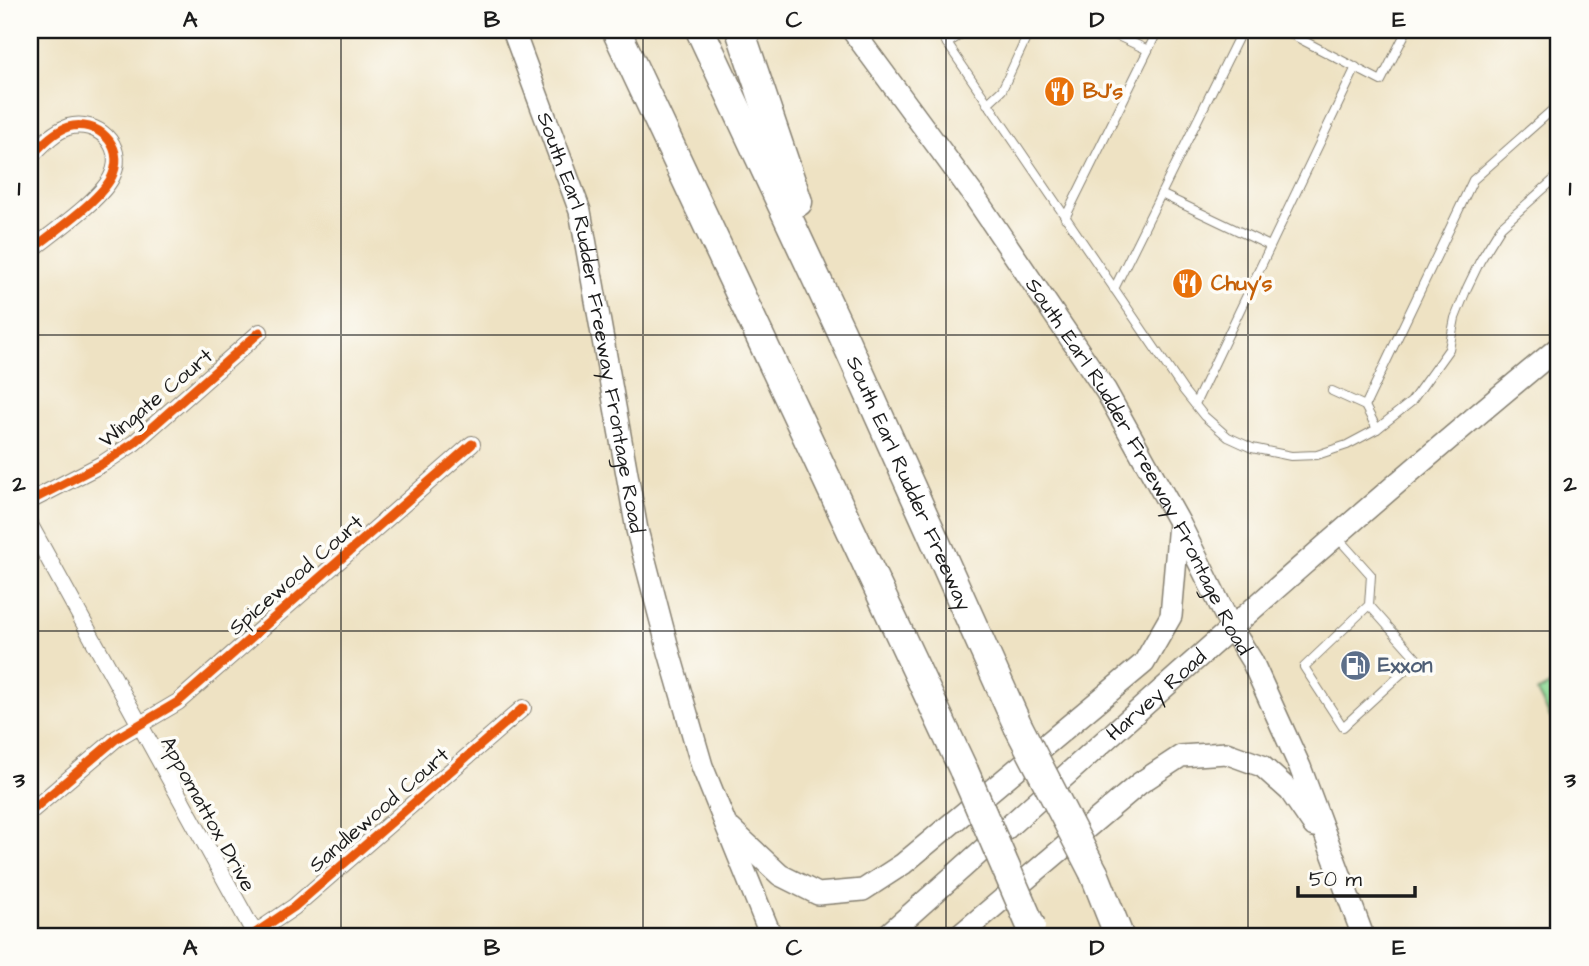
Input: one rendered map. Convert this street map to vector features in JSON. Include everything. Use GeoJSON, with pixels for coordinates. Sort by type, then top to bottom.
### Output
{"type":"FeatureCollection","features":[{"type":"Feature","properties":{"kind":"highway"},"geometry":{"type":"LineString","coordinates":[[617,30],[964,771],[1034,931]]}},
{"type":"Feature","properties":{"kind":"highway","name":"South Earl Rudder Freeway"},"geometry":{"type":"LineString","coordinates":[[700,30],[841,331],[1018,726],[1094,873],[1119,936]]}},
{"type":"Feature","properties":{"kind":"highway"},"geometry":{"type":"LineString","coordinates":[[740,30],[841,331]]}},
{"type":"Feature","properties":{"kind":"main road","name":"South Earl Rudder Freeway Frontage Road"},"geometry":{"type":"LineString","coordinates":[[513,30],[580,211],[637,530],[668,652],[702,766],[771,936]]}},
{"type":"Feature","properties":{"kind":"main road","name":"South Earl Rudder Freeway Frontage Road"},"geometry":{"type":"LineString","coordinates":[[852,30],[972,193],[1106,391],[1180,522],[1232,629],[1252,662],[1300,767],[1363,936]]}},
{"type":"Feature","properties":{"kind":"main road","name":"Harvey Road"},"geometry":{"type":"LineString","coordinates":[[886,936],[1337,537],[1559,347]]}},
{"type":"Feature","properties":{"kind":"main road"},"geometry":{"type":"LineString","coordinates":[[724,822],[780,875],[818,894],[863,890],[903,864],[1144,663],[1171,616],[1180,522]]}},
{"type":"Feature","properties":{"kind":"main road"},"geometry":{"type":"LineString","coordinates":[[959,936],[1140,783],[1181,756],[1226,753],[1262,766],[1290,791],[1333,854]]}},
{"type":"Feature","properties":{"kind":"street"},"geometry":{"type":"LineString","coordinates":[[30,157],[60,130],[84,125],[96,128],[105,135],[114,148],[116,162],[113,175],[99,194],[30,251]]}},
{"type":"Feature","properties":{"kind":"street","name":"Wingate Court"},"geometry":{"type":"LineString","coordinates":[[30,501],[102,464],[134,443],[260,332]]}},
{"type":"Feature","properties":{"kind":"street","name":"Spicewood Court"},"geometry":{"type":"LineString","coordinates":[[30,812],[117,738],[178,702],[472,444]]}},
{"type":"Feature","properties":{"kind":"street","name":"Appomattox Drive"},"geometry":{"type":"LineString","coordinates":[[30,525],[254,936]]}},
{"type":"Feature","properties":{"kind":"street","name":"Sandlewood Court"},"geometry":{"type":"LineString","coordinates":[[254,936],[294,907],[523,708]]}},
{"type":"Feature","properties":{"kind":"lane"},"geometry":{"type":"LineString","coordinates":[[937,30],[1195,404],[1228,437],[1252,448],[1291,456],[1317,455],[1347,445],[1377,429],[1411,402],[1449,349],[1455,318],[1466,288],[1501,227],[1559,175]]}},
{"type":"Feature","properties":{"kind":"lane"},"geometry":{"type":"LineString","coordinates":[[947,44],[967,30]]}},
{"type":"Feature","properties":{"kind":"lane"},"geometry":{"type":"LineString","coordinates":[[987,104],[1002,90],[1030,30]]}},
{"type":"Feature","properties":{"kind":"lane"},"geometry":{"type":"LineString","coordinates":[[1105,30],[1148,50]]}},
{"type":"Feature","properties":{"kind":"lane"},"geometry":{"type":"LineString","coordinates":[[1065,218],[1158,30]]}},
{"type":"Feature","properties":{"kind":"lane"},"geometry":{"type":"LineString","coordinates":[[1114,289],[1242,30]]}},
{"type":"Feature","properties":{"kind":"lane"},"geometry":{"type":"LineString","coordinates":[[1283,30],[1381,81],[1408,30]]}},
{"type":"Feature","properties":{"kind":"lane"},"geometry":{"type":"LineString","coordinates":[[1195,404],[1356,67]]}},
{"type":"Feature","properties":{"kind":"lane"},"geometry":{"type":"LineString","coordinates":[[1365,406],[1473,180],[1559,104]]}},
{"type":"Feature","properties":{"kind":"lane"},"geometry":{"type":"LineString","coordinates":[[1161,194],[1270,246]]}},
{"type":"Feature","properties":{"kind":"lane"},"geometry":{"type":"LineString","coordinates":[[1332,391],[1365,406],[1377,429]]}},
{"type":"Feature","properties":{"kind":"lane"},"geometry":{"type":"LineString","coordinates":[[1337,537],[1371,575],[1369,605],[1304,667],[1343,727],[1417,659],[1369,605]]}},
{"type":"Feature","properties":{"kind":"green space"},"geometry":{"type":"Polygon","coordinates":[[[1559,680],[1559,734],[1537,692],[1559,680]]]}},
{"type":"Feature","properties":{"kind":"cycle path"},"geometry":{"type":"LineString","coordinates":[[30,157],[57,132],[79,126],[89,127],[106,137],[112,144],[116,163],[108,184],[99,194],[30,251]]}},
{"type":"Feature","properties":{"kind":"cycle path"},"geometry":{"type":"LineString","coordinates":[[30,501],[102,464],[134,443],[260,332]]}},
{"type":"Feature","properties":{"kind":"cycle path"},"geometry":{"type":"LineString","coordinates":[[30,812],[117,738],[178,702],[472,444]]}},
{"type":"Feature","properties":{"kind":"cycle path"},"geometry":{"type":"LineString","coordinates":[[251,936],[294,907],[523,708]]}},
{"type":"Feature","properties":{"kind":"place","name":"BJ's"},"geometry":{"type":"Point","coordinates":[1060,91]}},
{"type":"Feature","properties":{"kind":"place","name":"Chuy's"},"geometry":{"type":"Point","coordinates":[1188,283]}},
{"type":"Feature","properties":{"kind":"place","name":"Exxon"},"geometry":{"type":"Point","coordinates":[1355,665]}}]}
